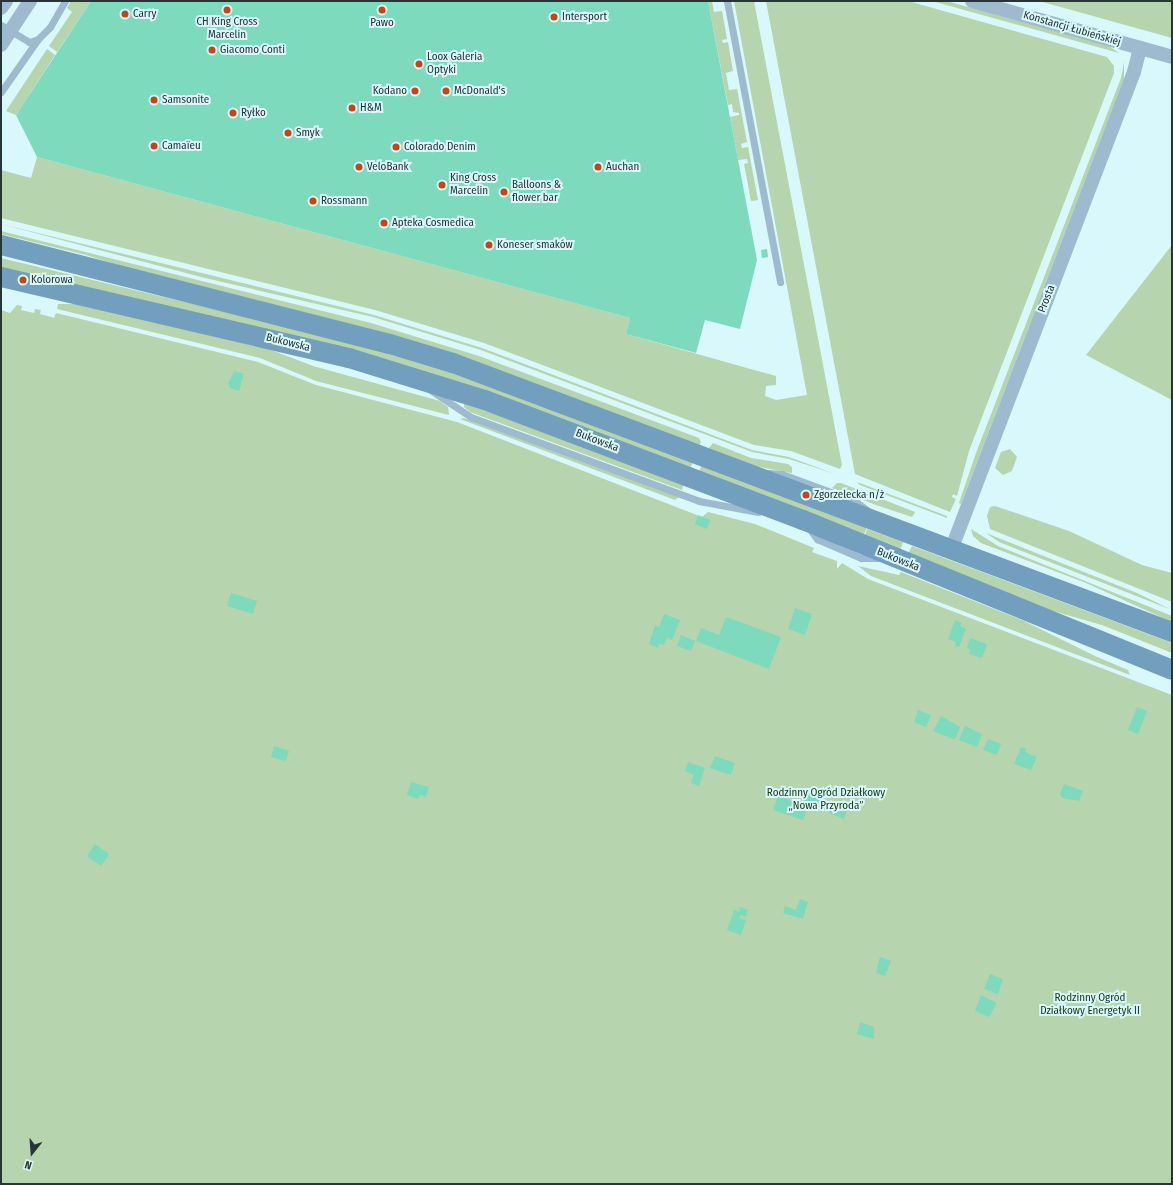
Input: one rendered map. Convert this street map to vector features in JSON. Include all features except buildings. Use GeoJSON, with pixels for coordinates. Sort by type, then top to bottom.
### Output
{"type":"FeatureCollection","features":[{"type":"Feature","properties":{"kind":"main road"},"geometry":{"type":"LineString","coordinates":[[1,245],[382,343],[453,363],[1172,632]]}},
{"type":"Feature","properties":{"kind":"main road","name":"Bukowska"},"geometry":{"type":"LineString","coordinates":[[1,277],[256,335],[411,376],[508,408],[803,520],[1172,670]]}},
{"type":"Feature","properties":{"kind":"street"},"geometry":{"type":"LineString","coordinates":[[1,8],[6,1]]}},
{"type":"Feature","properties":{"kind":"street"},"geometry":{"type":"LineString","coordinates":[[1,44],[6,28],[30,1]]}},
{"type":"Feature","properties":{"kind":"street","name":"Konstancji Łubieńskiej"},"geometry":{"type":"LineString","coordinates":[[972,1],[1172,57]]}},
{"type":"Feature","properties":{"kind":"street","name":"Prosta"},"geometry":{"type":"LineString","coordinates":[[951,550],[1134,72],[1140,48]]}},
{"type":"Feature","properties":{"kind":"lane"},"geometry":{"type":"LineString","coordinates":[[1,92],[38,39],[50,27],[66,1]]}},
{"type":"Feature","properties":{"kind":"lane"},"geometry":{"type":"LineString","coordinates":[[727,1],[780,282]]}},
{"type":"Feature","properties":{"kind":"lane"},"geometry":{"type":"LineString","coordinates":[[6,28],[29,42],[38,39]]}},
{"type":"Feature","properties":{"kind":"green space"},"geometry":{"type":"Polygon","coordinates":[[[71,1],[91,1],[57,52],[49,46],[72,12],[67,8],[71,1]]]}},
{"type":"Feature","properties":{"kind":"green space"},"geometry":{"type":"Polygon","coordinates":[[[708,1],[712,1],[714,12],[722,11],[727,39],[722,40],[723,43],[728,42],[733,71],[726,73],[729,90],[737,89],[747,142],[741,144],[742,148],[748,147],[758,200],[751,201],[744,164],[748,163],[747,159],[738,160],[730,117],[739,115],[739,113],[733,112],[732,104],[728,105],[708,1]]]}},
{"type":"Feature","properties":{"kind":"green space"},"geometry":{"type":"Polygon","coordinates":[[[734,1],[754,1],[842,465],[840,469],[791,451],[754,445],[484,343],[375,310],[1,218],[1,170],[31,178],[37,157],[630,318],[626,334],[776,376],[776,385],[766,386],[765,396],[776,400],[807,395],[734,1]]]}},
{"type":"Feature","properties":{"kind":"green space"},"geometry":{"type":"Polygon","coordinates":[[[766,1],[908,1],[1107,57],[1114,66],[1114,73],[969,451],[957,496],[953,494],[952,497],[956,499],[950,512],[855,474],[766,1]]]}},
{"type":"Feature","properties":{"kind":"green space"},"geometry":{"type":"Polygon","coordinates":[[[932,1],[950,2],[1109,46],[1119,53],[932,1]]]}},
{"type":"Feature","properties":{"kind":"green space"},"geometry":{"type":"Polygon","coordinates":[[[1039,1],[1172,1],[1172,38],[1039,1]]]}},
{"type":"Feature","properties":{"kind":"green space"},"geometry":{"type":"Polygon","coordinates":[[[47,49],[55,55],[16,115],[6,111],[47,49]]]}},
{"type":"Feature","properties":{"kind":"green space"},"geometry":{"type":"Polygon","coordinates":[[[1124,62],[1124,79],[961,504],[959,503],[976,453],[1121,78],[1124,62]]]}},
{"type":"Feature","properties":{"kind":"green space"},"geometry":{"type":"Polygon","coordinates":[[[1,224],[374,315],[482,348],[752,450],[789,457],[835,474],[789,459],[752,452],[481,350],[373,317],[205,278],[1,224]]]}},
{"type":"Feature","properties":{"kind":"green space"},"geometry":{"type":"Polygon","coordinates":[[[1,231],[371,323],[479,356],[699,438],[701,442],[699,446],[86,255],[1,234],[1,231]]]}},
{"type":"Feature","properties":{"kind":"green space"},"geometry":{"type":"Polygon","coordinates":[[[1172,245],[1172,400],[1086,355],[1172,245]]]}},
{"type":"Feature","properties":{"kind":"green space"},"geometry":{"type":"Polygon","coordinates":[[[1,258],[347,341],[461,374],[693,461],[690,469],[344,350],[44,277],[1,269],[1,258]]]}},
{"type":"Feature","properties":{"kind":"green space"},"geometry":{"type":"Polygon","coordinates":[[[58,304],[86,304],[271,350],[313,366],[440,401],[448,407],[449,415],[316,381],[260,358],[57,309],[58,304]]]}},
{"type":"Feature","properties":{"kind":"green space"},"geometry":{"type":"Polygon","coordinates":[[[17,305],[22,306],[21,310],[34,313],[35,309],[41,310],[40,314],[54,318],[56,313],[258,362],[316,385],[457,422],[702,517],[708,512],[755,524],[814,548],[812,552],[837,561],[837,569],[842,563],[868,579],[1172,695],[1172,1184],[1,1184],[1,310],[10,313],[17,305]]]}},
{"type":"Feature","properties":{"kind":"green space"},"geometry":{"type":"Polygon","coordinates":[[[464,402],[684,483],[682,490],[470,412],[464,407],[464,402]]]}},
{"type":"Feature","properties":{"kind":"green space"},"geometry":{"type":"Polygon","coordinates":[[[464,418],[679,497],[675,500],[460,419],[464,418]]]}},
{"type":"Feature","properties":{"kind":"green space"},"geometry":{"type":"Polygon","coordinates":[[[713,443],[751,458],[788,464],[792,467],[792,473],[749,465],[708,449],[713,443]]]}},
{"type":"Feature","properties":{"kind":"green space"},"geometry":{"type":"Polygon","coordinates":[[[1010,449],[1017,457],[1012,471],[1003,475],[995,468],[1001,452],[1010,449]]]}},
{"type":"Feature","properties":{"kind":"green space"},"geometry":{"type":"Polygon","coordinates":[[[702,464],[867,527],[863,537],[699,472],[702,464]]]}},
{"type":"Feature","properties":{"kind":"green space"},"geometry":{"type":"Polygon","coordinates":[[[857,482],[947,516],[947,518],[860,485],[857,482]]]}},
{"type":"Feature","properties":{"kind":"green space"},"geometry":{"type":"Polygon","coordinates":[[[837,483],[841,483],[915,512],[912,517],[832,488],[837,483]]]}},
{"type":"Feature","properties":{"kind":"green space"},"geometry":{"type":"Polygon","coordinates":[[[995,506],[1069,531],[1142,565],[1172,573],[1172,602],[990,529],[987,516],[990,507],[995,506]]]}},
{"type":"Feature","properties":{"kind":"green space"},"geometry":{"type":"Polygon","coordinates":[[[867,529],[903,542],[900,551],[865,536],[867,529]]]}},
{"type":"Feature","properties":{"kind":"green space"},"geometry":{"type":"Polygon","coordinates":[[[971,529],[998,546],[1172,616],[1172,622],[1086,583],[981,543],[973,536],[971,529]]]}},
{"type":"Feature","properties":{"kind":"green space"},"geometry":{"type":"Polygon","coordinates":[[[986,533],[1137,593],[1172,610],[999,542],[986,533]]]}},
{"type":"Feature","properties":{"kind":"green space"},"geometry":{"type":"Polygon","coordinates":[[[912,546],[1172,643],[1172,653],[1102,625],[1046,609],[908,554],[912,546]]]}},
{"type":"Feature","properties":{"kind":"green space"},"geometry":{"type":"Polygon","coordinates":[[[858,566],[899,575],[901,572],[1024,621],[1095,656],[1128,670],[1130,675],[871,576],[858,566]]]}},
{"type":"Feature","properties":{"kind":"place","name":"CH King Cross Marcelin"},"geometry":{"type":"Point","coordinates":[227,10]}},
{"type":"Feature","properties":{"kind":"place","name":"Pawo"},"geometry":{"type":"Point","coordinates":[382,10]}},
{"type":"Feature","properties":{"kind":"place","name":"Carry"},"geometry":{"type":"Point","coordinates":[125,14]}},
{"type":"Feature","properties":{"kind":"place","name":"Intersport"},"geometry":{"type":"Point","coordinates":[554,17]}},
{"type":"Feature","properties":{"kind":"place","name":"Giacomo Conti"},"geometry":{"type":"Point","coordinates":[212,50]}},
{"type":"Feature","properties":{"kind":"place","name":"Loox Galeria Optyki"},"geometry":{"type":"Point","coordinates":[419,64]}},
{"type":"Feature","properties":{"kind":"place","name":"Kodano"},"geometry":{"type":"Point","coordinates":[415,91]}},
{"type":"Feature","properties":{"kind":"place","name":"McDonald's"},"geometry":{"type":"Point","coordinates":[446,91]}},
{"type":"Feature","properties":{"kind":"place","name":"Samsonite"},"geometry":{"type":"Point","coordinates":[154,100]}},
{"type":"Feature","properties":{"kind":"place","name":"H&M"},"geometry":{"type":"Point","coordinates":[352,108]}},
{"type":"Feature","properties":{"kind":"place","name":"Ryłko"},"geometry":{"type":"Point","coordinates":[233,113]}},
{"type":"Feature","properties":{"kind":"place","name":"Smyk"},"geometry":{"type":"Point","coordinates":[288,133]}},
{"type":"Feature","properties":{"kind":"place","name":"Camaïeu"},"geometry":{"type":"Point","coordinates":[154,146]}},
{"type":"Feature","properties":{"kind":"place","name":"Colorado Denim"},"geometry":{"type":"Point","coordinates":[396,147]}},
{"type":"Feature","properties":{"kind":"place","name":"VeloBank"},"geometry":{"type":"Point","coordinates":[359,167]}},
{"type":"Feature","properties":{"kind":"place","name":"Auchan"},"geometry":{"type":"Point","coordinates":[598,167]}},
{"type":"Feature","properties":{"kind":"place","name":"King Cross Marcelin"},"geometry":{"type":"Point","coordinates":[442,185]}},
{"type":"Feature","properties":{"kind":"place","name":"Balloons & flower bar"},"geometry":{"type":"Point","coordinates":[504,192]}},
{"type":"Feature","properties":{"kind":"place","name":"Rossmann"},"geometry":{"type":"Point","coordinates":[313,201]}},
{"type":"Feature","properties":{"kind":"place","name":"Apteka Cosmedica"},"geometry":{"type":"Point","coordinates":[384,223]}},
{"type":"Feature","properties":{"kind":"place","name":"Koneser smaków"},"geometry":{"type":"Point","coordinates":[489,245]}},
{"type":"Feature","properties":{"kind":"place","name":"Kolorowa"},"geometry":{"type":"Point","coordinates":[23,280]}},
{"type":"Feature","properties":{"kind":"place","name":"Zgorzelecka n/ż"},"geometry":{"type":"Point","coordinates":[806,495]}},
{"type":"Feature","properties":{"kind":"park label","name":"Rodzinny Ogród Działkowy „Nowa Przyroda”"},"geometry":{"type":"Point","coordinates":[826,800]}},
{"type":"Feature","properties":{"kind":"park label","name":"Rodzinny Ogród Działkowy Energetyk II"},"geometry":{"type":"Point","coordinates":[1090,1005]}}]}
